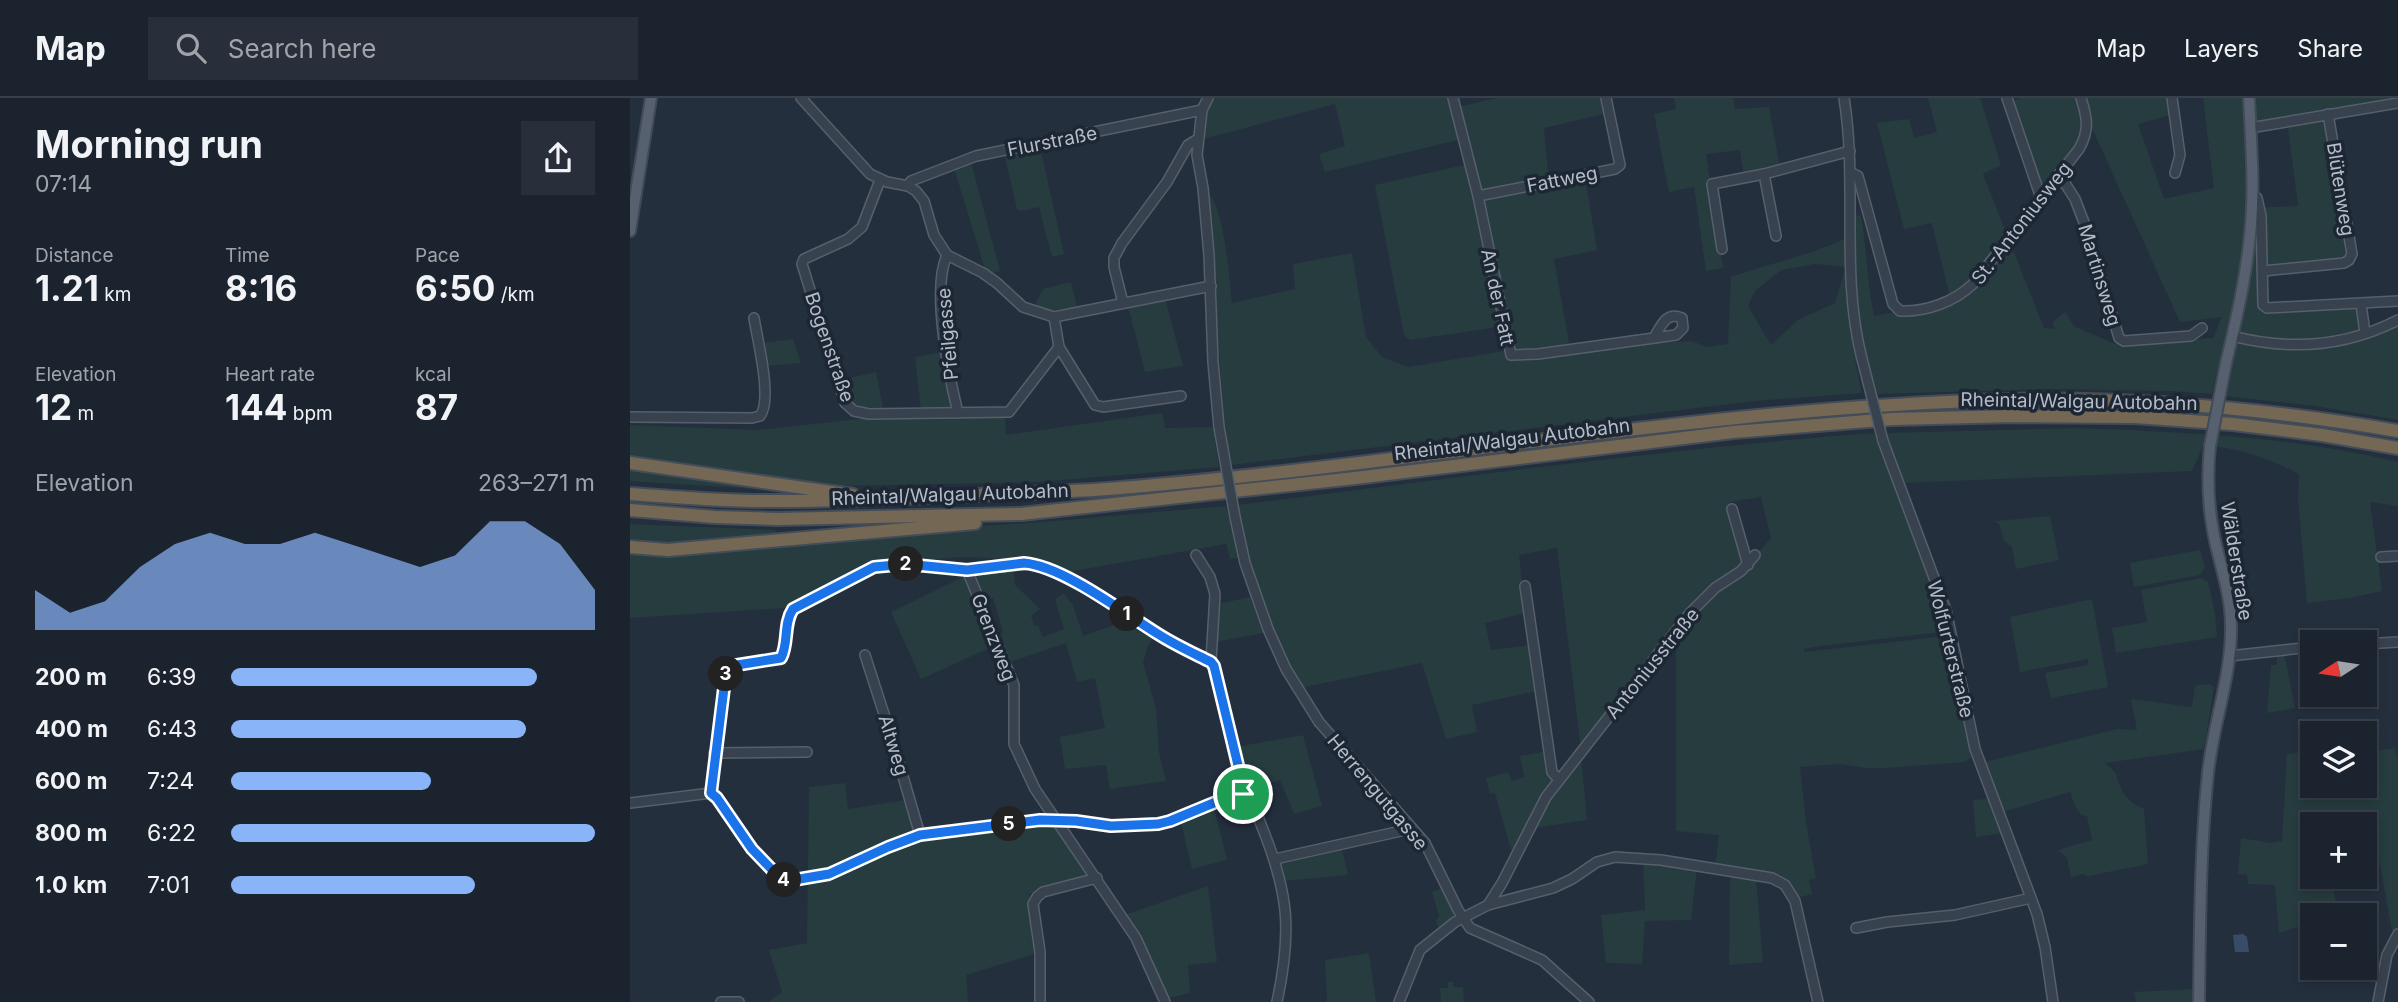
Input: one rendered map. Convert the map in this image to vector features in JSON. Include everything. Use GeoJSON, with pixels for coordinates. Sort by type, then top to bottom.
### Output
{"type":"FeatureCollection","features":[{"type":"Feature","properties":{"kind":"highway","name":"Rheintal/Walgau Autobahn"},"geometry":{"type":"LineString","coordinates":[[630,494],[736,500],[870,500],[1118,489],[1628,430],[1906,404],[2010,400],[2140,401],[2238,408],[2398,431]]}},
{"type":"Feature","properties":{"kind":"highway","name":"Rheintal/Walgau Autobahn"},"geometry":{"type":"LineString","coordinates":[[630,510],[715,517],[858,519],[1021,514],[1355,478],[1733,432],[1892,419],[2135,417],[2233,424],[2398,448]]}},
{"type":"Feature","properties":{"kind":"highway"},"geometry":{"type":"LineString","coordinates":[[630,463],[818,489],[870,500]]}},
{"type":"Feature","properties":{"kind":"highway"},"geometry":{"type":"LineString","coordinates":[[630,547],[668,550],[720,546],[836,533],[957,525],[1021,514]]}},
{"type":"Feature","properties":{"kind":"highway"},"geometry":{"type":"LineString","coordinates":[[630,517],[715,517]]}},
{"type":"Feature","properties":{"kind":"main road"},"geometry":{"type":"LineString","coordinates":[[630,231],[651,98]]}},
{"type":"Feature","properties":{"kind":"main road","name":"Wälderstraße"},"geometry":{"type":"LineString","coordinates":[[2199,1002],[2200,910],[2208,772],[2230,656],[2230,609],[2210,512],[2208,480],[2210,446],[2250,233],[2252,195],[2249,98]]}},
{"type":"Feature","properties":{"kind":"street"},"geometry":{"type":"LineString","coordinates":[[801,98],[870,174],[880,180],[908,186],[916,191],[924,201],[934,235],[947,255],[983,273],[1023,307],[1054,317],[1211,286]]}},
{"type":"Feature","properties":{"kind":"street","name":"Herrengutgasse"},"geometry":{"type":"LineString","coordinates":[[1208,98],[1202,110],[1197,155],[1203,188],[1211,286],[1213,362],[1219,427],[1235,521],[1260,606],[1286,669],[1319,722],[1430,850],[1463,918],[1476,932],[1542,960],[1589,1002]]}},
{"type":"Feature","properties":{"kind":"street","name":"An der Fatt"},"geometry":{"type":"LineString","coordinates":[[1452,98],[1478,196],[1511,355],[1538,354],[1654,338]]}},
{"type":"Feature","properties":{"kind":"street","name":"Fattweg"},"geometry":{"type":"LineString","coordinates":[[1478,196],[1615,169],[1620,165],[1620,158],[1606,98]]}},
{"type":"Feature","properties":{"kind":"street","name":"Wolfurterstraße"},"geometry":{"type":"LineString","coordinates":[[1844,98],[1850,151],[1852,284],[1862,359],[1883,441],[1945,610],[1981,768],[2031,898],[2045,947],[2053,1002]]}},
{"type":"Feature","properties":{"kind":"street"},"geometry":{"type":"LineString","coordinates":[[2007,98],[2041,198]]}},
{"type":"Feature","properties":{"kind":"street","name":"St.-Antoniusweg"},"geometry":{"type":"LineString","coordinates":[[1850,172],[1858,176],[1893,304],[1900,311],[1910,311],[1950,301],[1961,296],[1985,270],[2079,149],[2088,121],[2081,98]]}},
{"type":"Feature","properties":{"kind":"street"},"geometry":{"type":"LineString","coordinates":[[2172,98],[2180,155],[2175,173]]}},
{"type":"Feature","properties":{"kind":"street"},"geometry":{"type":"LineString","coordinates":[[2250,128],[2398,103]]}},
{"type":"Feature","properties":{"kind":"street","name":"Flurstraße"},"geometry":{"type":"LineString","coordinates":[[908,186],[911,181],[976,156],[1202,110]]}},
{"type":"Feature","properties":{"kind":"street","name":"Blütenweg"},"geometry":{"type":"LineString","coordinates":[[2263,271],[2344,263],[2352,254],[2328,114]]}},
{"type":"Feature","properties":{"kind":"street"},"geometry":{"type":"LineString","coordinates":[[1123,303],[1114,258],[1123,241],[1167,182],[1188,145],[1198,139]]}},
{"type":"Feature","properties":{"kind":"street"},"geometry":{"type":"LineString","coordinates":[[1722,249],[1713,184],[1764,174],[1850,151]]}},
{"type":"Feature","properties":{"kind":"street"},"geometry":{"type":"LineString","coordinates":[[1764,174],[1776,236]]}},
{"type":"Feature","properties":{"kind":"street","name":"Martinsweg"},"geometry":{"type":"LineString","coordinates":[[2059,174],[2075,199],[2085,225],[2119,338],[2124,341],[2191,335],[2202,328]]}},
{"type":"Feature","properties":{"kind":"street","name":"Bogenstraße"},"geometry":{"type":"LineString","coordinates":[[880,180],[862,226],[848,239],[804,259],[802,264],[845,403],[853,411],[869,414],[1009,412],[1059,347]]}},
{"type":"Feature","properties":{"kind":"street"},"geometry":{"type":"LineString","coordinates":[[2252,195],[2257,198],[2260,206],[2263,305],[2267,308],[2398,300]]}},
{"type":"Feature","properties":{"kind":"street","name":"Pfeilgasse"},"geometry":{"type":"LineString","coordinates":[[947,255],[942,266],[943,332],[949,376],[958,413]]}},
{"type":"Feature","properties":{"kind":"street"},"geometry":{"type":"LineString","coordinates":[[2361,303],[2365,334]]}},
{"type":"Feature","properties":{"kind":"street"},"geometry":{"type":"LineString","coordinates":[[1054,317],[1059,347],[1095,405],[1103,407],[1181,396]]}},
{"type":"Feature","properties":{"kind":"street"},"geometry":{"type":"LineString","coordinates":[[630,417],[760,416],[765,407],[760,349],[754,318]]}},
{"type":"Feature","properties":{"kind":"street"},"geometry":{"type":"LineString","coordinates":[[2232,336],[2262,344],[2301,346],[2365,334],[2398,320]]}},
{"type":"Feature","properties":{"kind":"street"},"geometry":{"type":"LineString","coordinates":[[1732,509],[1748,565]]}},
{"type":"Feature","properties":{"kind":"street"},"geometry":{"type":"LineString","coordinates":[[1196,555],[1210,577],[1215,594],[1211,662],[1216,673],[1243,794]]}},
{"type":"Feature","properties":{"kind":"street","name":"Antoniusstraße"},"geometry":{"type":"LineString","coordinates":[[1488,905],[1502,883],[1535,815],[1559,780],[1690,614],[1715,588],[1748,565],[1755,555]]}},
{"type":"Feature","properties":{"kind":"street"},"geometry":{"type":"LineString","coordinates":[[2381,557],[2398,556]]}},
{"type":"Feature","properties":{"kind":"street"},"geometry":{"type":"LineString","coordinates":[[711,793],[725,675],[733,666],[781,658],[791,612],[797,606],[882,565],[928,565],[967,570],[1024,563],[1040,566],[1092,592],[1174,644],[1211,662]]}},
{"type":"Feature","properties":{"kind":"street","name":"Grenzweg"},"geometry":{"type":"LineString","coordinates":[[967,570],[1014,685],[1014,744],[1035,789],[1136,938],[1165,1002]]}},
{"type":"Feature","properties":{"kind":"street"},"geometry":{"type":"LineString","coordinates":[[1525,586],[1552,772],[1559,780]]}},
{"type":"Feature","properties":{"kind":"street"},"geometry":{"type":"LineString","coordinates":[[2377,643],[2398,642]]}},
{"type":"Feature","properties":{"kind":"street"},"geometry":{"type":"LineString","coordinates":[[2230,656],[2300,648]]}},
{"type":"Feature","properties":{"kind":"street","name":"Altweg"},"geometry":{"type":"LineString","coordinates":[[865,655],[894,742],[920,835]]}},
{"type":"Feature","properties":{"kind":"street"},"geometry":{"type":"LineString","coordinates":[[714,753],[807,752]]}},
{"type":"Feature","properties":{"kind":"street"},"geometry":{"type":"LineString","coordinates":[[630,803],[711,793],[752,849],[778,876],[788,881],[829,874],[920,835],[1056,820],[1111,826],[1158,824],[1233,795],[1243,794],[1251,801],[1282,882],[1287,932],[1286,954],[1277,1002]]}},
{"type":"Feature","properties":{"kind":"street"},"geometry":{"type":"LineString","coordinates":[[1275,859],[1401,831],[1410,826]]}},
{"type":"Feature","properties":{"kind":"street"},"geometry":{"type":"LineString","coordinates":[[1399,1002],[1420,950],[1463,918],[1488,905],[1553,888],[1597,862],[1615,857],[1681,863],[1772,878],[1785,886],[1795,901],[1818,1002]]}},
{"type":"Feature","properties":{"kind":"street"},"geometry":{"type":"LineString","coordinates":[[1040,1002],[1040,952],[1034,904],[1037,897],[1043,892],[1097,878]]}},
{"type":"Feature","properties":{"kind":"street"},"geometry":{"type":"LineString","coordinates":[[1856,928],[1955,915],[2031,898]]}},
{"type":"Feature","properties":{"kind":"street"},"geometry":{"type":"LineString","coordinates":[[2378,1002],[2383,971],[2398,934]]}},
{"type":"Feature","properties":{"kind":"street"},"geometry":{"type":"LineString","coordinates":[[721,1002],[739,1002]]}},
{"type":"Feature","properties":{"kind":"green space"},"geometry":{"type":"Polygon","coordinates":[[[1211,98],[1450,98],[1454,108],[1497,98],[1604,98],[1608,113],[1544,128],[1549,182],[1585,176],[1597,250],[1554,259],[1570,348],[1692,341],[1707,347],[1728,344],[1731,277],[1807,254],[1851,236],[1851,214],[1861,216],[1874,316],[1951,302],[1932,223],[1904,229],[1877,123],[1909,119],[1914,138],[1937,132],[1928,98],[1980,98],[2001,165],[1983,174],[2044,328],[2054,329],[2053,322],[2065,312],[2074,326],[2115,344],[2213,338],[2222,317],[2180,322],[2092,128],[2085,98],[2169,98],[2171,115],[2138,124],[2164,199],[2214,188],[2203,98],[2398,98],[2398,102],[2328,113],[2350,253],[2343,261],[2260,269],[2261,310],[2359,305],[2365,335],[2398,322],[2398,420],[2316,406],[2225,396],[2232,364],[2219,363],[2212,394],[2051,389],[1875,394],[1866,358],[1855,361],[1862,393],[1754,401],[1231,465],[1225,427],[1206,191],[1218,211],[1222,226],[1232,303],[1295,289],[1293,264],[1352,253],[1366,337],[1382,357],[1408,367],[1504,351],[1499,327],[1410,340],[1404,335],[1375,185],[1468,164],[1462,139],[1325,172],[1319,154],[1345,146],[1335,104],[1200,140],[1211,98]],[[2287,120],[2247,124],[2250,208],[2298,206],[2287,120]],[[1815,264],[1781,270],[1755,291],[1748,306],[1771,345],[1798,320],[1835,303],[1846,267],[1815,264]]]}},
{"type":"Feature","properties":{"kind":"green space"},"geometry":{"type":"Polygon","coordinates":[[[1674,98],[1733,98],[1735,109],[1769,107],[1780,168],[1744,177],[1740,150],[1706,154],[1723,268],[1706,271],[1694,187],[1669,192],[1654,114],[1676,109],[1674,98]]]}},
{"type":"Feature","properties":{"kind":"green space"},"geometry":{"type":"Polygon","coordinates":[[[2020,98],[2079,98],[2083,113],[2083,127],[2075,151],[2041,196],[2009,102],[2020,98]]]}},
{"type":"Feature","properties":{"kind":"green space"},"geometry":{"type":"Polygon","coordinates":[[[1031,149],[1041,151],[1064,254],[1052,257],[1039,207],[1021,211],[1017,209],[1005,157],[1031,149]]]}},
{"type":"Feature","properties":{"kind":"green space"},"geometry":{"type":"Polygon","coordinates":[[[971,162],[1000,271],[991,273],[985,269],[954,168],[971,162]]]}},
{"type":"Feature","properties":{"kind":"green space"},"geometry":{"type":"Polygon","coordinates":[[[1071,282],[1077,307],[1047,311],[1034,306],[1043,289],[1071,282]]]}},
{"type":"Feature","properties":{"kind":"green space"},"geometry":{"type":"Polygon","coordinates":[[[1165,298],[1183,366],[1145,372],[1128,306],[1165,298]]]}},
{"type":"Feature","properties":{"kind":"green space"},"geometry":{"type":"Polygon","coordinates":[[[793,339],[801,363],[765,366],[763,343],[793,339]]]}},
{"type":"Feature","properties":{"kind":"green space"},"geometry":{"type":"Polygon","coordinates":[[[943,352],[954,411],[921,411],[915,357],[943,352]]]}},
{"type":"Feature","properties":{"kind":"green space"},"geometry":{"type":"Polygon","coordinates":[[[876,372],[883,408],[878,412],[851,406],[841,380],[876,372]]]}},
{"type":"Feature","properties":{"kind":"green space"},"geometry":{"type":"Polygon","coordinates":[[[1162,413],[1165,428],[1213,427],[1219,467],[1039,482],[839,486],[630,457],[630,425],[758,430],[869,418],[1005,418],[1006,435],[1162,413]]]}},
{"type":"Feature","properties":{"kind":"green space"},"geometry":{"type":"Polygon","coordinates":[[[2079,428],[2280,441],[2398,462],[2398,506],[2370,502],[2382,591],[2307,603],[2298,499],[2299,474],[2277,463],[2240,451],[2203,446],[2192,471],[1905,483],[1921,547],[1949,631],[1821,646],[1804,649],[1804,652],[1944,638],[1943,644],[1948,647],[1957,682],[1971,758],[1964,762],[1885,768],[1841,764],[1800,767],[1816,878],[1809,880],[1812,894],[1796,898],[1787,884],[1773,876],[1715,867],[1719,835],[1676,831],[1676,633],[1702,603],[1743,571],[1771,538],[1761,497],[1730,502],[1747,565],[1715,586],[1688,613],[1601,730],[1581,750],[1557,548],[1519,555],[1525,613],[1485,623],[1491,650],[1529,645],[1537,691],[1472,705],[1477,732],[1446,739],[1422,663],[1300,688],[1281,652],[1247,557],[1230,559],[1226,544],[1068,572],[1036,560],[964,557],[876,563],[785,608],[630,618],[630,550],[666,553],[705,551],[851,534],[1042,522],[1226,506],[1229,518],[1241,516],[1238,505],[1715,447],[1874,433],[1877,442],[1888,441],[1886,433],[2079,428]]]}},
{"type":"Feature","properties":{"kind":"green space"},"geometry":{"type":"Polygon","coordinates":[[[630,468],[774,490],[630,481],[630,468]]]}},
{"type":"Feature","properties":{"kind":"green space"},"geometry":{"type":"Polygon","coordinates":[[[2050,516],[2059,560],[2016,569],[2012,547],[2004,541],[1999,524],[1995,521],[2050,516]]]}},
{"type":"Feature","properties":{"kind":"green space"},"geometry":{"type":"Polygon","coordinates":[[[630,524],[777,532],[669,546],[630,542],[630,524]]]}},
{"type":"Feature","properties":{"kind":"green space"},"geometry":{"type":"Polygon","coordinates":[[[2200,550],[2205,567],[2200,575],[2134,587],[2130,563],[2200,550]]]}},
{"type":"Feature","properties":{"kind":"green space"},"geometry":{"type":"Polygon","coordinates":[[[1013,567],[1015,585],[1040,609],[1031,616],[1043,637],[1064,629],[1055,599],[1063,593],[1073,605],[1083,636],[1131,619],[1155,635],[1148,646],[1143,663],[1156,708],[1159,752],[1166,781],[1110,789],[1106,765],[1065,769],[1060,737],[1105,728],[1095,678],[1077,682],[1066,643],[1010,662],[998,636],[1003,632],[993,598],[984,601],[972,575],[1013,567]]]}},
{"type":"Feature","properties":{"kind":"green space"},"geometry":{"type":"Polygon","coordinates":[[[965,576],[994,646],[921,679],[891,612],[965,576]]]}},
{"type":"Feature","properties":{"kind":"green space"},"geometry":{"type":"Polygon","coordinates":[[[2201,578],[2208,582],[2217,637],[2116,653],[2112,628],[2147,622],[2141,590],[2201,578]]]}},
{"type":"Feature","properties":{"kind":"green space"},"geometry":{"type":"Polygon","coordinates":[[[1250,597],[1263,633],[1216,642],[1218,604],[1250,597]]]}},
{"type":"Feature","properties":{"kind":"green space"},"geometry":{"type":"Polygon","coordinates":[[[2092,599],[2108,687],[2051,698],[2045,673],[2088,665],[2088,659],[2020,672],[2010,617],[2092,599]]]}},
{"type":"Feature","properties":{"kind":"green space"},"geometry":{"type":"Polygon","coordinates":[[[2284,653],[2295,708],[2267,713],[2271,665],[2277,665],[2277,654],[2284,653]]]}},
{"type":"Feature","properties":{"kind":"green space"},"geometry":{"type":"Polygon","coordinates":[[[2210,684],[2214,688],[2204,749],[2105,763],[2116,773],[2125,795],[2144,809],[2148,864],[2071,877],[2067,858],[2058,850],[2092,840],[2087,816],[2081,815],[2070,792],[2003,812],[1985,762],[2117,729],[2137,730],[2131,699],[2192,707],[2195,686],[2210,684]]]}},
{"type":"Feature","properties":{"kind":"green space"},"geometry":{"type":"Polygon","coordinates":[[[1303,735],[1322,806],[1294,814],[1280,780],[1252,790],[1248,781],[1245,782],[1236,747],[1303,735]]]}},
{"type":"Feature","properties":{"kind":"green space"},"geometry":{"type":"Polygon","coordinates":[[[2395,748],[2398,762],[2398,928],[2393,936],[2377,848],[2377,812],[2300,812],[2300,889],[2333,889],[2336,903],[2300,903],[2300,926],[2279,933],[2275,885],[2248,884],[2247,875],[2238,874],[2241,838],[2271,843],[2282,841],[2287,754],[2300,752],[2300,798],[2377,798],[2377,751],[2395,748]]]}},
{"type":"Feature","properties":{"kind":"green space"},"geometry":{"type":"Polygon","coordinates":[[[1547,751],[1554,787],[1581,756],[1587,820],[1527,829],[1513,857],[1495,793],[1490,794],[1486,778],[1508,772],[1512,781],[1524,777],[1520,756],[1547,751]]]}},
{"type":"Feature","properties":{"kind":"green space"},"geometry":{"type":"Polygon","coordinates":[[[845,783],[848,809],[907,800],[920,837],[1056,821],[1093,876],[1029,894],[1037,953],[966,975],[968,1002],[768,1002],[782,992],[769,950],[807,943],[809,787],[845,783]]]}},
{"type":"Feature","properties":{"kind":"green space"},"geometry":{"type":"Polygon","coordinates":[[[1988,799],[2002,833],[1976,837],[1973,800],[1988,799]]]}},
{"type":"Feature","properties":{"kind":"green space"},"geometry":{"type":"Polygon","coordinates":[[[1213,804],[1227,860],[1192,869],[1180,818],[1213,804]]]}},
{"type":"Feature","properties":{"kind":"green space"},"geometry":{"type":"Polygon","coordinates":[[[1341,845],[1348,875],[1282,881],[1276,859],[1341,845]]]}},
{"type":"Feature","properties":{"kind":"green space"},"geometry":{"type":"Polygon","coordinates":[[[1643,860],[1697,867],[1691,920],[1645,921],[1642,964],[1606,963],[1601,915],[1645,910],[1643,860]]]}},
{"type":"Feature","properties":{"kind":"green space"},"geometry":{"type":"Polygon","coordinates":[[[1731,878],[1756,878],[1763,962],[1729,965],[1730,881],[1731,878]]]}},
{"type":"Feature","properties":{"kind":"green space"},"geometry":{"type":"Polygon","coordinates":[[[1208,886],[1217,962],[1188,965],[1190,993],[1164,999],[1122,916],[1208,886]]]}},
{"type":"Feature","properties":{"kind":"green space"},"geometry":{"type":"Polygon","coordinates":[[[1441,889],[1454,915],[1452,920],[1439,930],[1436,921],[1439,916],[1432,892],[1441,889]]]}},
{"type":"Feature","properties":{"kind":"green space"},"geometry":{"type":"Polygon","coordinates":[[[1369,953],[1376,1002],[1327,1002],[1325,960],[1369,953]]]}},
{"type":"Feature","properties":{"kind":"green space"},"geometry":{"type":"Polygon","coordinates":[[[1448,982],[1453,982],[1454,987],[1463,987],[1464,1002],[1441,1002],[1440,988],[1448,988],[1448,982]]]}},
{"type":"Feature","properties":{"kind":"green space"},"geometry":{"type":"Polygon","coordinates":[[[2195,989],[2194,1002],[2136,1002],[2134,992],[2195,989]]]}},
{"type":"Feature","properties":{"kind":"water"},"geometry":{"type":"Polygon","coordinates":[[[2243,934],[2247,937],[2249,952],[2235,952],[2233,935],[2243,934]]]}},
{"type":"Feature","properties":{"kind":"route"},"geometry":{"type":"LineString","coordinates":[[1024,563],[1040,566],[1074,582],[1174,644],[1211,662],[1218,680],[1243,794],[1233,795],[1158,824],[1111,826],[1040,820],[920,835],[829,874],[788,881],[778,876],[752,849],[711,793],[726,672],[733,666],[781,658],[787,620],[797,606],[882,565],[928,565],[967,570],[1024,563]]}}]}
